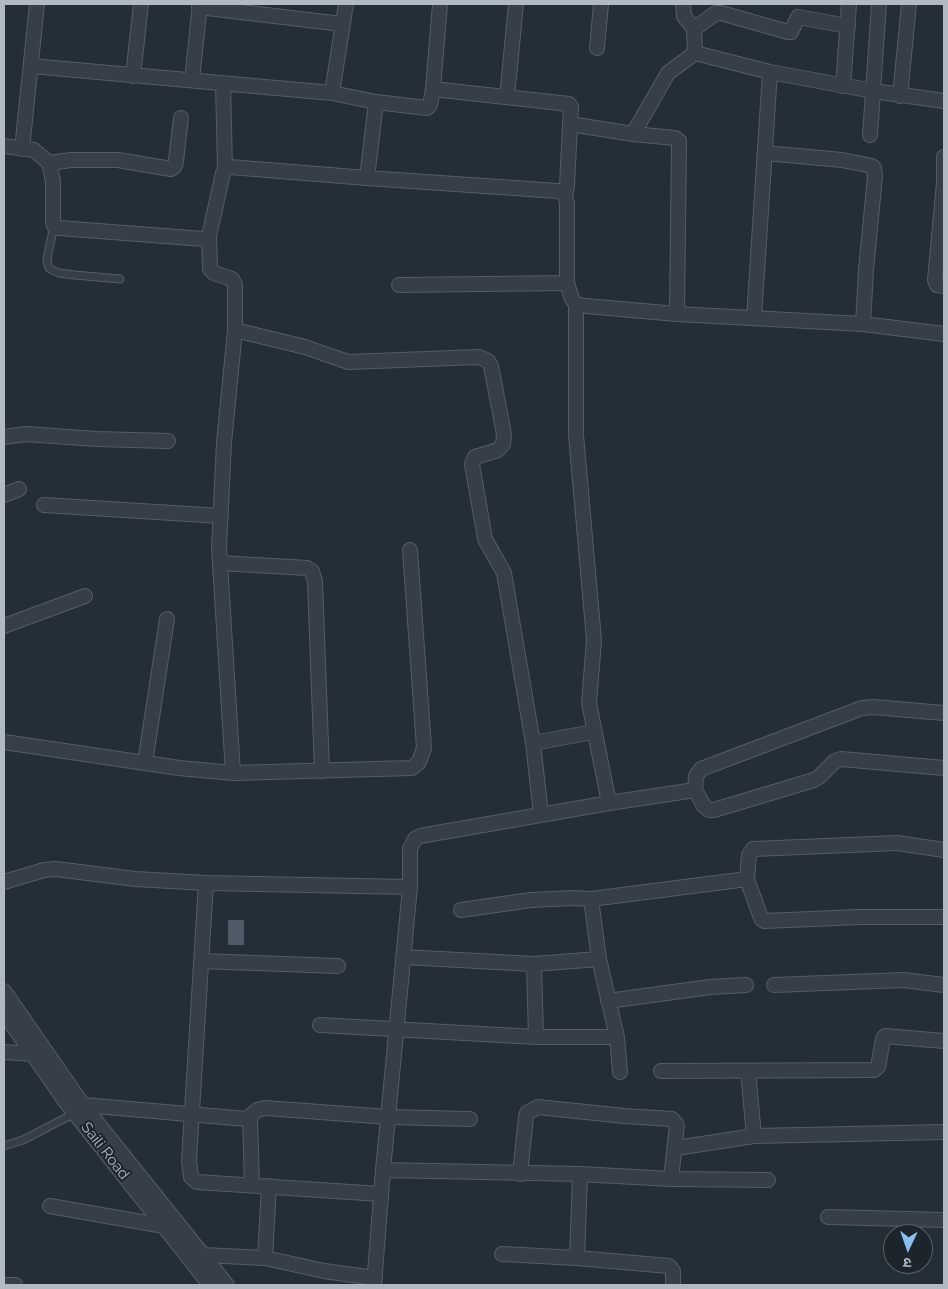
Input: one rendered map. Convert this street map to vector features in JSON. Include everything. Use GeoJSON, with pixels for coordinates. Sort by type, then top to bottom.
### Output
{"type":"FeatureCollection","features":[{"type":"Feature","properties":{"kind":"street"},"geometry":{"type":"LineString","coordinates":[[22,149],[38,4]]}},
{"type":"Feature","properties":{"kind":"street"},"geometry":{"type":"LineString","coordinates":[[133,76],[141,4]]}},
{"type":"Feature","properties":{"kind":"street"},"geometry":{"type":"LineString","coordinates":[[332,93],[346,4]]}},
{"type":"Feature","properties":{"kind":"street"},"geometry":{"type":"LineString","coordinates":[[31,66],[332,93],[376,102],[427,108],[430,105],[433,89],[440,4]]}},
{"type":"Feature","properties":{"kind":"street"},"geometry":{"type":"LineString","coordinates":[[507,97],[516,4]]}},
{"type":"Feature","properties":{"kind":"street"},"geometry":{"type":"LineString","coordinates":[[597,48],[601,4]]}},
{"type":"Feature","properties":{"kind":"street"},"geometry":{"type":"LineString","coordinates":[[682,4],[684,16],[694,29],[695,53]]}},
{"type":"Feature","properties":{"kind":"street"},"geometry":{"type":"LineString","coordinates":[[843,86],[849,4]]}},
{"type":"Feature","properties":{"kind":"street"},"geometry":{"type":"LineString","coordinates":[[870,135],[879,4]]}},
{"type":"Feature","properties":{"kind":"street"},"geometry":{"type":"LineString","coordinates":[[900,96],[908,4]]}},
{"type":"Feature","properties":{"kind":"street"},"geometry":{"type":"LineString","coordinates":[[192,80],[199,6],[342,24]]}},
{"type":"Feature","properties":{"kind":"street"},"geometry":{"type":"LineString","coordinates":[[694,29],[716,13],[788,32],[791,32],[796,19],[801,17],[848,26]]}},
{"type":"Feature","properties":{"kind":"street"},"geometry":{"type":"LineString","coordinates":[[695,53],[770,72],[900,96],[944,101]]}},
{"type":"Feature","properties":{"kind":"street"},"geometry":{"type":"LineString","coordinates":[[633,134],[668,73],[695,53]]}},
{"type":"Feature","properties":{"kind":"street"},"geometry":{"type":"LineString","coordinates":[[754,318],[770,72]]}},
{"type":"Feature","properties":{"kind":"street"},"geometry":{"type":"LineString","coordinates":[[223,83],[225,169],[209,236],[210,269],[214,273],[234,281],[235,330],[224,443],[219,547],[233,773]]}},
{"type":"Feature","properties":{"kind":"street"},"geometry":{"type":"LineString","coordinates":[[433,89],[569,104],[571,107],[567,186],[564,195]]}},
{"type":"Feature","properties":{"kind":"street"},"geometry":{"type":"LineString","coordinates":[[368,178],[376,102]]}},
{"type":"Feature","properties":{"kind":"street"},"geometry":{"type":"LineString","coordinates":[[49,163],[71,160],[118,160],[171,169],[175,166],[176,161],[181,118]]}},
{"type":"Feature","properties":{"kind":"street"},"geometry":{"type":"LineString","coordinates":[[570,124],[633,134],[675,138],[679,141],[677,314]]}},
{"type":"Feature","properties":{"kind":"street"},"geometry":{"type":"LineString","coordinates":[[4,146],[34,150],[49,163],[53,181],[54,226],[64,230],[204,239],[209,236]]}},
{"type":"Feature","properties":{"kind":"street"},"geometry":{"type":"LineString","coordinates":[[765,153],[842,160],[874,168],[875,176],[863,324]]}},
{"type":"Feature","properties":{"kind":"street"},"geometry":{"type":"LineString","coordinates":[[944,157],[944,182],[935,280],[937,285],[944,286]]}},
{"type":"Feature","properties":{"kind":"street"},"geometry":{"type":"LineString","coordinates":[[225,169],[230,167],[368,178],[550,189],[558,190],[564,195],[567,204],[567,283],[572,299],[576,304],[576,435],[594,640],[589,704],[593,732],[609,803]]}},
{"type":"Feature","properties":{"kind":"street"},"geometry":{"type":"LineString","coordinates":[[399,285],[567,283]]}},
{"type":"Feature","properties":{"kind":"street"},"geometry":{"type":"LineString","coordinates":[[576,304],[677,314],[863,324],[944,334]]}},
{"type":"Feature","properties":{"kind":"street"},"geometry":{"type":"LineString","coordinates":[[235,330],[305,347],[348,362],[479,357],[488,361],[493,376],[504,434],[503,444],[498,450],[475,457],[472,464],[485,539],[504,573],[533,743],[541,815]]}},
{"type":"Feature","properties":{"kind":"street"},"geometry":{"type":"LineString","coordinates":[[4,437],[26,434],[168,441]]}},
{"type":"Feature","properties":{"kind":"street"},"geometry":{"type":"LineString","coordinates":[[4,494],[19,489]]}},
{"type":"Feature","properties":{"kind":"street"},"geometry":{"type":"LineString","coordinates":[[44,505],[221,516]]}},
{"type":"Feature","properties":{"kind":"street"},"geometry":{"type":"LineString","coordinates":[[4,742],[145,763],[233,773],[412,768],[422,758],[424,748],[410,550]]}},
{"type":"Feature","properties":{"kind":"street"},"geometry":{"type":"LineString","coordinates":[[220,564],[308,568],[312,571],[315,582],[322,771]]}},
{"type":"Feature","properties":{"kind":"street"},"geometry":{"type":"LineString","coordinates":[[4,626],[85,596]]}},
{"type":"Feature","properties":{"kind":"street"},"geometry":{"type":"LineString","coordinates":[[145,763],[167,618]]}},
{"type":"Feature","properties":{"kind":"street"},"geometry":{"type":"LineString","coordinates":[[944,712],[873,707],[862,708],[700,769],[696,776],[695,790],[704,806],[709,810],[714,810],[814,780],[841,758],[944,768]]}},
{"type":"Feature","properties":{"kind":"street"},"geometry":{"type":"LineString","coordinates":[[533,743],[593,732]]}},
{"type":"Feature","properties":{"kind":"street"},"geometry":{"type":"LineString","coordinates":[[203,1254],[265,1258],[375,1282],[383,1170],[410,887],[410,849],[415,839],[420,836],[695,790]]}},
{"type":"Feature","properties":{"kind":"street"},"geometry":{"type":"LineString","coordinates":[[944,850],[897,844],[753,849],[749,855],[747,879],[761,918],[764,921],[859,916],[944,917]]}},
{"type":"Feature","properties":{"kind":"street"},"geometry":{"type":"LineString","coordinates":[[4,882],[44,870],[56,869],[134,879],[410,887]]}},
{"type":"Feature","properties":{"kind":"street"},"geometry":{"type":"LineString","coordinates":[[462,910],[531,900],[591,899],[747,879]]}},
{"type":"Feature","properties":{"kind":"street"},"geometry":{"type":"LineString","coordinates":[[206,882],[189,1160],[192,1180],[197,1182],[252,1184],[381,1194]]}},
{"type":"Feature","properties":{"kind":"street"},"geometry":{"type":"LineString","coordinates":[[591,899],[599,959],[617,1037],[620,1072]]}},
{"type":"Feature","properties":{"kind":"street"},"geometry":{"type":"LineString","coordinates":[[403,957],[534,964],[599,959]]}},
{"type":"Feature","properties":{"kind":"street"},"geometry":{"type":"LineString","coordinates":[[201,961],[338,966]]}},
{"type":"Feature","properties":{"kind":"street"},"geometry":{"type":"LineString","coordinates":[[534,964],[536,1037]]}},
{"type":"Feature","properties":{"kind":"street"},"geometry":{"type":"LineString","coordinates":[[774,985],[903,980],[944,985]]}},
{"type":"Feature","properties":{"kind":"street"},"geometry":{"type":"LineString","coordinates":[[608,1001],[710,987],[746,986]]}},
{"type":"Feature","properties":{"kind":"street"},"geometry":{"type":"LineString","coordinates":[[4,992],[79,1109],[203,1254],[227,1285]]}},
{"type":"Feature","properties":{"kind":"street","name":"Saili Road"},"geometry":{"type":"LineString","coordinates":[[6,1020],[79,1109],[164,1226],[210,1285]]}},
{"type":"Feature","properties":{"kind":"street"},"geometry":{"type":"LineString","coordinates":[[320,1025],[536,1037],[617,1037]]}},
{"type":"Feature","properties":{"kind":"street"},"geometry":{"type":"LineString","coordinates":[[661,1071],[874,1070],[878,1067],[885,1036],[944,1041]]}},
{"type":"Feature","properties":{"kind":"street"},"geometry":{"type":"LineString","coordinates":[[4,1052],[32,1054]]}},
{"type":"Feature","properties":{"kind":"street"},"geometry":{"type":"LineString","coordinates":[[748,1071],[754,1136]]}},
{"type":"Feature","properties":{"kind":"street"},"geometry":{"type":"LineString","coordinates":[[520,1174],[527,1113],[538,1107],[672,1119],[677,1126],[671,1179]]}},
{"type":"Feature","properties":{"kind":"street"},"geometry":{"type":"LineString","coordinates":[[79,1109],[247,1119],[257,1110],[264,1108],[388,1118],[470,1119]]}},
{"type":"Feature","properties":{"kind":"street"},"geometry":{"type":"LineString","coordinates":[[250,1118],[252,1184]]}},
{"type":"Feature","properties":{"kind":"street"},"geometry":{"type":"LineString","coordinates":[[676,1148],[754,1136],[944,1132]]}},
{"type":"Feature","properties":{"kind":"street"},"geometry":{"type":"LineString","coordinates":[[383,1170],[580,1174],[671,1179],[768,1180]]}},
{"type":"Feature","properties":{"kind":"street"},"geometry":{"type":"LineString","coordinates":[[577,1258],[580,1174]]}},
{"type":"Feature","properties":{"kind":"street"},"geometry":{"type":"LineString","coordinates":[[265,1258],[269,1186]]}},
{"type":"Feature","properties":{"kind":"street"},"geometry":{"type":"LineString","coordinates":[[50,1206],[164,1226]]}},
{"type":"Feature","properties":{"kind":"street"},"geometry":{"type":"LineString","coordinates":[[828,1217],[944,1220]]}},
{"type":"Feature","properties":{"kind":"street"},"geometry":{"type":"LineString","coordinates":[[502,1254],[669,1266],[673,1270],[673,1285]]}},
{"type":"Feature","properties":{"kind":"street"},"geometry":{"type":"LineString","coordinates":[[4,1285],[15,1285]]}},
{"type":"Feature","properties":{"kind":"lane"},"geometry":{"type":"LineString","coordinates":[[54,226],[47,258],[50,269],[59,273],[120,279]]}},
{"type":"Feature","properties":{"kind":"lane"},"geometry":{"type":"LineString","coordinates":[[4,1146],[23,1140],[79,1109]]}},
{"type":"Feature","properties":{"kind":"building"},"geometry":{"type":"Polygon","coordinates":[[[228,920],[244,920],[244,945],[228,945],[228,920]]]}}]}
